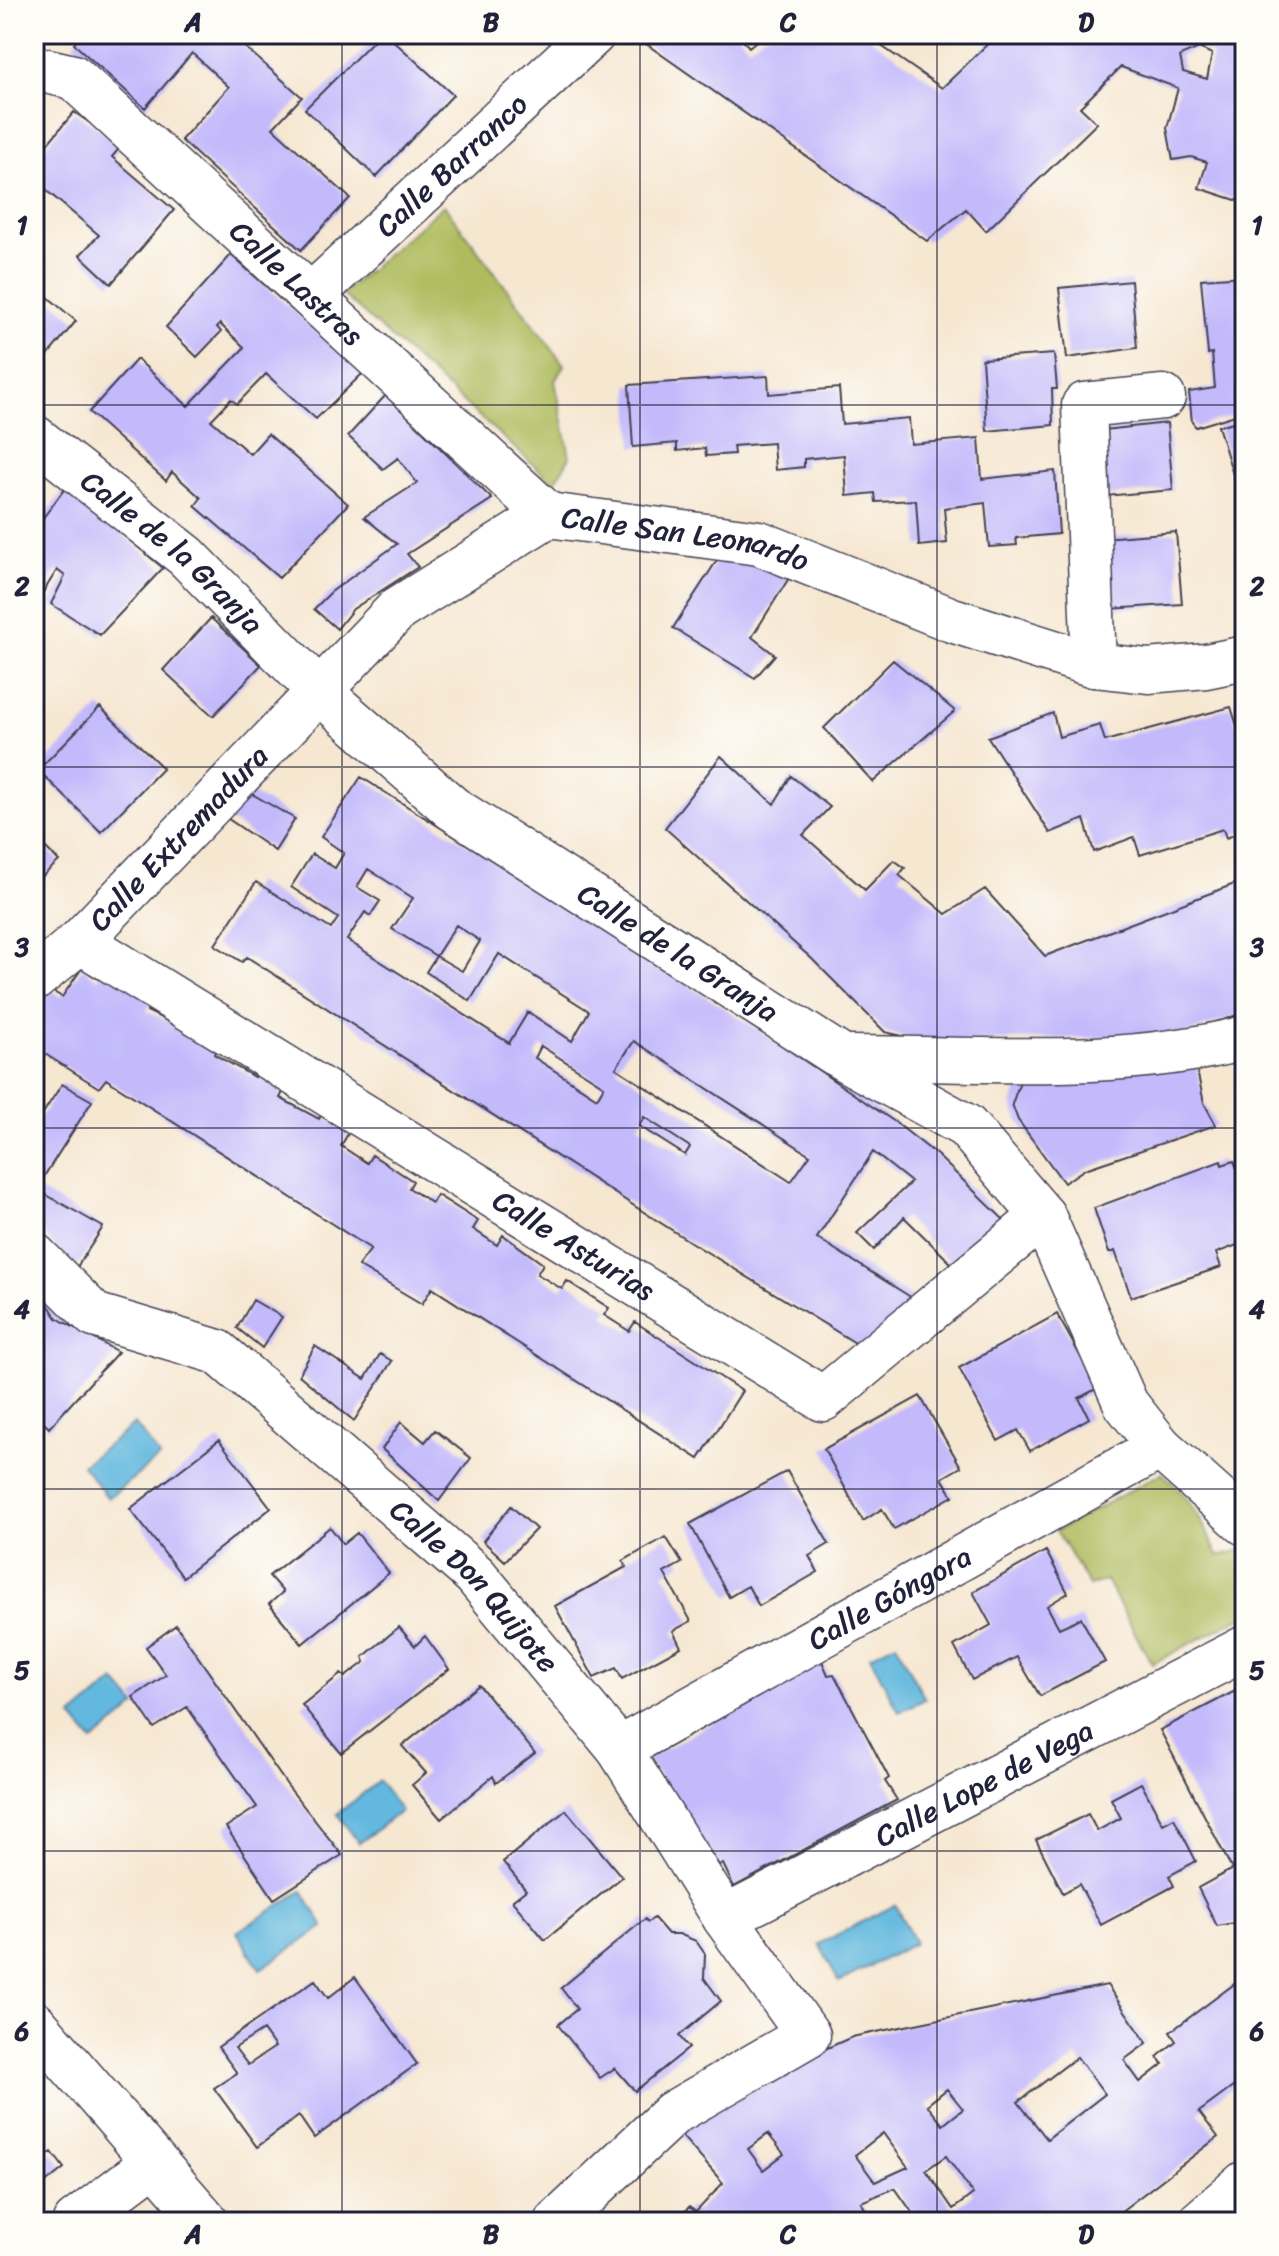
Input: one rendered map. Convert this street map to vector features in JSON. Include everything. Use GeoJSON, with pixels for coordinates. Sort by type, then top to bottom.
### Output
{"type":"FeatureCollection","features":[{"type":"Feature","properties":{"kind":"street","name":"Calle Barranco"},"geometry":{"type":"LineString","coordinates":[[311,296],[593,34]]}},
{"type":"Feature","properties":{"kind":"street","name":"Calle Lastras"},"geometry":{"type":"LineString","coordinates":[[34,68],[73,77],[548,515]]}},
{"type":"Feature","properties":{"kind":"street"},"geometry":{"type":"LineString","coordinates":[[1094,665],[1084,405],[1163,397]]}},
{"type":"Feature","properties":{"kind":"street","name":"Calle de la Granja"},"geometry":{"type":"LineString","coordinates":[[34,437],[186,556],[320,692],[452,808],[843,1058],[966,1126],[1043,1216],[1126,1404],[1160,1447],[1245,1523]]}},
{"type":"Feature","properties":{"kind":"street","name":"Calle San Leonardo"},"geometry":{"type":"LineString","coordinates":[[320,692],[398,609],[548,515],[759,543],[952,620],[1094,665],[1148,671],[1206,666],[1245,658]]}},
{"type":"Feature","properties":{"kind":"street","name":"Calle Extremadura"},"geometry":{"type":"LineString","coordinates":[[34,979],[80,941],[320,692]]}},
{"type":"Feature","properties":{"kind":"street","name":"Calle Asturias"},"geometry":{"type":"LineString","coordinates":[[80,941],[823,1399],[1043,1216]]}},
{"type":"Feature","properties":{"kind":"street"},"geometry":{"type":"LineString","coordinates":[[843,1058],[1099,1058],[1192,1052],[1245,1038]]}},
{"type":"Feature","properties":{"kind":"street","name":"Calle Don Quijote"},"geometry":{"type":"LineString","coordinates":[[34,1255],[94,1315],[218,1352],[475,1575],[619,1749],[725,1918],[808,2035],[673,2113],[557,2222]]}},
{"type":"Feature","properties":{"kind":"street","name":"Calle Góngora"},"geometry":{"type":"LineString","coordinates":[[619,1749],[1160,1447]]}},
{"type":"Feature","properties":{"kind":"street","name":"Calle Lope de Vega"},"geometry":{"type":"LineString","coordinates":[[725,1918],[1245,1648]]}},
{"type":"Feature","properties":{"kind":"street"},"geometry":{"type":"LineString","coordinates":[[34,2023],[207,2222]]}},
{"type":"Feature","properties":{"kind":"street"},"geometry":{"type":"LineString","coordinates":[[75,2222],[153,2163]]}},
{"type":"Feature","properties":{"kind":"street"},"geometry":{"type":"LineString","coordinates":[[1200,2222],[1245,2183]]}},
{"type":"Feature","properties":{"kind":"green space"},"geometry":{"type":"Polygon","coordinates":[[[444,205],[564,365],[555,381],[570,457],[554,483],[342,294],[444,205]]]}},
{"type":"Feature","properties":{"kind":"green space"},"geometry":{"type":"Polygon","coordinates":[[[1162,1473],[1195,1511],[1218,1556],[1245,1549],[1245,1615],[1152,1664],[1106,1580],[1089,1586],[1056,1531],[1162,1473]]]}},
{"type":"Feature","properties":{"kind":"water"},"geometry":{"type":"Polygon","coordinates":[[[135,1424],[160,1457],[108,1498],[82,1465],[135,1424]]]}},
{"type":"Feature","properties":{"kind":"water"},"geometry":{"type":"Polygon","coordinates":[[[896,1643],[925,1699],[899,1712],[870,1656],[896,1643]]]}},
{"type":"Feature","properties":{"kind":"water"},"geometry":{"type":"Polygon","coordinates":[[[115,1681],[136,1706],[93,1742],[72,1717],[115,1681]]]}},
{"type":"Feature","properties":{"kind":"water"},"geometry":{"type":"Polygon","coordinates":[[[379,1781],[401,1811],[359,1843],[337,1814],[379,1781]]]}},
{"type":"Feature","properties":{"kind":"water"},"geometry":{"type":"Polygon","coordinates":[[[302,1891],[324,1927],[260,1969],[237,1932],[302,1891]]]}},
{"type":"Feature","properties":{"kind":"water"},"geometry":{"type":"Polygon","coordinates":[[[895,1905],[915,1943],[839,1982],[819,1944],[895,1905]]]}},
{"type":"Feature","properties":{"kind":"building"},"geometry":{"type":"Polygon","coordinates":[[[82,34],[230,34],[302,97],[273,128],[350,198],[301,250],[181,140],[229,87],[192,53],[145,108],[74,44],[82,34]]]}},
{"type":"Feature","properties":{"kind":"building"},"geometry":{"type":"Polygon","coordinates":[[[380,34],[386,34],[453,95],[376,177],[305,109],[380,34]]]}},
{"type":"Feature","properties":{"kind":"building"},"geometry":{"type":"Polygon","coordinates":[[[632,34],[737,34],[749,47],[765,34],[864,34],[942,88],[998,34],[1245,34],[1242,104],[1245,203],[1199,188],[1207,162],[1191,157],[1173,160],[1167,128],[1178,88],[1121,67],[1080,107],[1097,123],[986,231],[966,209],[927,241],[632,34]],[[1199,48],[1180,56],[1183,72],[1207,79],[1212,54],[1199,48]]]}},
{"type":"Feature","properties":{"kind":"building"},"geometry":{"type":"Polygon","coordinates":[[[74,112],[122,145],[112,157],[174,210],[111,284],[80,255],[99,235],[41,186],[34,194],[34,142],[43,149],[74,112]]]}},
{"type":"Feature","properties":{"kind":"building"},"geometry":{"type":"Polygon","coordinates":[[[231,255],[363,373],[316,419],[266,374],[237,404],[231,399],[211,420],[250,454],[268,434],[348,504],[279,578],[195,506],[201,498],[172,472],[166,481],[89,412],[137,359],[188,406],[242,350],[244,347],[220,324],[217,327],[221,332],[197,357],[166,327],[231,255]]]}},
{"type":"Feature","properties":{"kind":"building"},"geometry":{"type":"Polygon","coordinates":[[[1245,276],[1245,412],[1196,427],[1192,422],[1189,392],[1215,388],[1212,353],[1208,354],[1201,279],[1245,276]]]}},
{"type":"Feature","properties":{"kind":"building"},"geometry":{"type":"Polygon","coordinates":[[[1131,281],[1137,348],[1067,358],[1059,288],[1131,281]]]}},
{"type":"Feature","properties":{"kind":"building"},"geometry":{"type":"Polygon","coordinates":[[[34,285],[76,321],[34,372],[34,285]]]}},
{"type":"Feature","properties":{"kind":"building"},"geometry":{"type":"Polygon","coordinates":[[[1054,354],[1057,389],[1052,389],[1053,425],[987,431],[982,359],[1054,354]]]}},
{"type":"Feature","properties":{"kind":"building"},"geometry":{"type":"Polygon","coordinates":[[[768,376],[769,394],[839,388],[842,424],[909,418],[911,444],[979,438],[982,479],[1055,471],[1059,534],[1016,538],[1017,545],[989,547],[985,503],[944,508],[947,543],[919,546],[916,500],[876,502],[875,493],[847,496],[844,455],[804,459],[804,467],[775,470],[773,443],[733,446],[734,454],[706,456],[705,448],[677,451],[677,443],[633,447],[629,385],[768,376]]]}},
{"type":"Feature","properties":{"kind":"building"},"geometry":{"type":"Polygon","coordinates":[[[386,395],[492,499],[407,554],[418,567],[353,609],[337,629],[314,609],[331,592],[397,544],[364,517],[417,483],[398,458],[383,469],[348,436],[386,395]]]}},
{"type":"Feature","properties":{"kind":"building"},"geometry":{"type":"Polygon","coordinates":[[[1245,419],[1245,510],[1244,510],[1218,426],[1245,419]]]}},
{"type":"Feature","properties":{"kind":"building"},"geometry":{"type":"Polygon","coordinates":[[[1167,423],[1173,490],[1105,496],[1095,431],[1167,423]]]}},
{"type":"Feature","properties":{"kind":"building"},"geometry":{"type":"Polygon","coordinates":[[[66,487],[163,568],[100,635],[51,604],[65,576],[57,570],[34,607],[34,530],[66,487]]]}},
{"type":"Feature","properties":{"kind":"building"},"geometry":{"type":"Polygon","coordinates":[[[1176,532],[1182,604],[1110,609],[1103,538],[1176,532]]]}},
{"type":"Feature","properties":{"kind":"building"},"geometry":{"type":"Polygon","coordinates":[[[723,551],[789,578],[752,637],[775,655],[755,678],[673,628],[723,551]]]}},
{"type":"Feature","properties":{"kind":"building"},"geometry":{"type":"Polygon","coordinates":[[[211,618],[261,665],[213,716],[163,670],[211,618]]]}},
{"type":"Feature","properties":{"kind":"building"},"geometry":{"type":"Polygon","coordinates":[[[893,660],[955,711],[873,782],[824,728],[893,660]]]}},
{"type":"Feature","properties":{"kind":"building"},"geometry":{"type":"Polygon","coordinates":[[[100,707],[163,768],[101,832],[38,770],[100,707]]]}},
{"type":"Feature","properties":{"kind":"building"},"geometry":{"type":"Polygon","coordinates":[[[1231,707],[1245,751],[1245,831],[1226,838],[1223,829],[1140,855],[1134,837],[1094,852],[1084,819],[1050,833],[988,737],[1053,713],[1059,737],[1100,725],[1105,741],[1231,707]]]}},
{"type":"Feature","properties":{"kind":"building"},"geometry":{"type":"Polygon","coordinates":[[[721,756],[774,804],[791,776],[830,807],[803,835],[865,890],[894,860],[905,868],[899,875],[946,914],[985,889],[1045,956],[1245,880],[1245,1012],[1182,1035],[929,1042],[885,1032],[811,958],[665,828],[721,756]]]}},
{"type":"Feature","properties":{"kind":"building"},"geometry":{"type":"Polygon","coordinates":[[[361,777],[762,1032],[895,1122],[937,1155],[1004,1220],[956,1268],[904,1217],[874,1250],[857,1233],[911,1182],[873,1152],[817,1238],[917,1301],[862,1347],[692,1243],[247,957],[242,962],[215,945],[256,882],[331,929],[338,918],[291,887],[312,854],[335,868],[344,853],[321,837],[361,777]],[[368,869],[357,887],[380,901],[370,916],[365,912],[347,940],[509,1043],[528,1012],[572,1041],[589,1011],[499,954],[470,1001],[426,972],[436,956],[392,929],[413,898],[368,869]],[[456,925],[436,956],[462,971],[480,941],[456,925]],[[634,1041],[616,1068],[791,1182],[810,1155],[634,1041]],[[541,1046],[535,1058],[597,1098],[604,1086],[541,1046]],[[644,1117],[639,1126],[685,1155],[690,1147],[644,1117]]]}},
{"type":"Feature","properties":{"kind":"building"},"geometry":{"type":"Polygon","coordinates":[[[247,791],[295,819],[275,851],[224,816],[247,791]]]}},
{"type":"Feature","properties":{"kind":"building"},"geometry":{"type":"Polygon","coordinates":[[[34,836],[59,861],[34,884],[34,836]]]}},
{"type":"Feature","properties":{"kind":"building"},"geometry":{"type":"Polygon","coordinates":[[[82,968],[98,979],[104,970],[153,1001],[147,1011],[218,1046],[214,1054],[254,1077],[256,1072],[285,1088],[280,1098],[319,1119],[321,1115],[349,1132],[341,1146],[367,1163],[372,1155],[413,1181],[409,1188],[432,1203],[437,1195],[478,1221],[473,1229],[497,1245],[503,1235],[543,1264],[537,1274],[562,1289],[567,1281],[609,1308],[604,1315],[629,1331],[635,1322],[742,1391],[699,1459],[432,1288],[422,1304],[358,1266],[371,1249],[106,1079],[99,1088],[34,1047],[40,1035],[34,1031],[34,998],[47,988],[62,997],[82,968]]]}},
{"type":"Feature","properties":{"kind":"building"},"geometry":{"type":"Polygon","coordinates":[[[1196,1066],[1204,1103],[1216,1125],[1085,1169],[1064,1183],[1018,1120],[1012,1104],[1021,1079],[1196,1066]]]}},
{"type":"Feature","properties":{"kind":"building"},"geometry":{"type":"Polygon","coordinates":[[[62,1084],[92,1101],[36,1189],[103,1227],[75,1270],[34,1222],[34,1160],[39,1152],[34,1150],[34,1127],[62,1084]]]}},
{"type":"Feature","properties":{"kind":"building"},"geometry":{"type":"Polygon","coordinates":[[[1221,1161],[1222,1165],[1234,1161],[1245,1190],[1245,1208],[1241,1210],[1245,1242],[1216,1253],[1221,1267],[1131,1297],[1115,1251],[1109,1253],[1094,1208],[1221,1161]]]}},
{"type":"Feature","properties":{"kind":"building"},"geometry":{"type":"Polygon","coordinates":[[[34,1283],[57,1318],[118,1352],[49,1428],[34,1413],[34,1283]]]}},
{"type":"Feature","properties":{"kind":"building"},"geometry":{"type":"Polygon","coordinates":[[[253,1300],[282,1317],[262,1348],[237,1328],[253,1300]]]}},
{"type":"Feature","properties":{"kind":"building"},"geometry":{"type":"Polygon","coordinates":[[[1057,1314],[1098,1388],[1079,1398],[1089,1418],[1030,1451],[1018,1430],[998,1441],[959,1368],[1057,1314]]]}},
{"type":"Feature","properties":{"kind":"building"},"geometry":{"type":"Polygon","coordinates":[[[315,1346],[365,1379],[380,1354],[392,1361],[354,1421],[299,1375],[315,1346]]]}},
{"type":"Feature","properties":{"kind":"building"},"geometry":{"type":"Polygon","coordinates":[[[920,1396],[961,1467],[942,1478],[953,1496],[894,1529],[882,1509],[863,1521],[824,1449],[920,1396]]]}},
{"type":"Feature","properties":{"kind":"building"},"geometry":{"type":"Polygon","coordinates":[[[401,1422],[425,1442],[435,1430],[471,1458],[439,1501],[382,1449],[401,1422]]]}},
{"type":"Feature","properties":{"kind":"building"},"geometry":{"type":"Polygon","coordinates":[[[219,1440],[271,1508],[183,1577],[130,1509],[219,1440]]]}},
{"type":"Feature","properties":{"kind":"building"},"geometry":{"type":"Polygon","coordinates":[[[787,1471],[829,1544],[809,1556],[818,1572],[759,1606],[748,1586],[729,1597],[690,1524],[787,1471]]]}},
{"type":"Feature","properties":{"kind":"building"},"geometry":{"type":"Polygon","coordinates":[[[511,1506],[536,1529],[505,1561],[483,1541],[511,1506]]]}},
{"type":"Feature","properties":{"kind":"building"},"geometry":{"type":"Polygon","coordinates":[[[330,1527],[343,1544],[357,1533],[389,1573],[302,1644],[269,1604],[283,1592],[269,1576],[330,1527]]]}},
{"type":"Feature","properties":{"kind":"building"},"geometry":{"type":"Polygon","coordinates":[[[666,1537],[682,1563],[664,1573],[691,1621],[673,1631],[681,1647],[622,1679],[616,1668],[594,1678],[555,1606],[626,1567],[623,1561],[666,1537]]]}},
{"type":"Feature","properties":{"kind":"building"},"geometry":{"type":"Polygon","coordinates":[[[1046,1551],[1068,1593],[1047,1606],[1059,1628],[1081,1618],[1105,1662],[1040,1696],[1017,1657],[972,1680],[954,1646],[991,1625],[973,1592],[1046,1551]]]}},
{"type":"Feature","properties":{"kind":"building"},"geometry":{"type":"Polygon","coordinates":[[[176,1625],[287,1785],[342,1855],[274,1899],[226,1827],[257,1807],[187,1707],[154,1728],[133,1697],[166,1675],[146,1647],[176,1625]]]}},
{"type":"Feature","properties":{"kind":"building"},"geometry":{"type":"Polygon","coordinates":[[[399,1627],[415,1646],[425,1636],[449,1669],[341,1753],[302,1705],[341,1674],[345,1677],[365,1662],[363,1657],[399,1627]]]}},
{"type":"Feature","properties":{"kind":"building"},"geometry":{"type":"Polygon","coordinates":[[[822,1661],[828,1675],[834,1674],[889,1778],[885,1781],[897,1800],[734,1887],[723,1864],[719,1865],[704,1844],[648,1759],[822,1661]]]}},
{"type":"Feature","properties":{"kind":"building"},"geometry":{"type":"Polygon","coordinates":[[[479,1685],[535,1753],[496,1783],[493,1776],[441,1819],[412,1785],[426,1773],[402,1746],[479,1685]]]}},
{"type":"Feature","properties":{"kind":"building"},"geometry":{"type":"Polygon","coordinates":[[[1245,1686],[1245,1796],[1236,1800],[1245,1818],[1245,1921],[1217,1926],[1198,1888],[1232,1869],[1160,1730],[1245,1686]]]}},
{"type":"Feature","properties":{"kind":"building"},"geometry":{"type":"Polygon","coordinates":[[[1141,1783],[1163,1824],[1174,1818],[1196,1861],[1169,1876],[1174,1886],[1101,1925],[1079,1884],[1063,1893],[1036,1840],[1088,1814],[1097,1831],[1121,1818],[1111,1799],[1141,1783]]]}},
{"type":"Feature","properties":{"kind":"building"},"geometry":{"type":"Polygon","coordinates":[[[566,1810],[622,1877],[545,1940],[512,1901],[526,1890],[503,1862],[566,1810]]]}},
{"type":"Feature","properties":{"kind":"building"},"geometry":{"type":"Polygon","coordinates":[[[654,1918],[668,1934],[679,1934],[696,1941],[705,1954],[704,1978],[721,2001],[679,2036],[689,2048],[635,2091],[615,2068],[600,2078],[558,2025],[577,2009],[561,1988],[645,1919],[648,1922],[654,1918]]]}},
{"type":"Feature","properties":{"kind":"building"},"geometry":{"type":"Polygon","coordinates":[[[1245,1976],[1245,2078],[1199,2112],[1218,2137],[1107,2222],[919,2222],[895,2188],[861,2202],[873,2222],[789,2222],[785,2217],[780,2222],[674,2222],[689,2207],[696,2212],[723,2183],[680,2134],[742,2086],[852,2037],[1107,1985],[1147,2043],[1124,2060],[1140,2082],[1163,2064],[1157,2057],[1176,2041],[1170,2032],[1245,1976]],[[1077,2057],[1018,2102],[1047,2139],[1105,2094],[1077,2057]],[[947,2089],[927,2105],[943,2125],[963,2109],[947,2089]],[[883,2133],[855,2155],[875,2182],[908,2167],[883,2133]],[[768,2134],[748,2149],[763,2170],[784,2154],[768,2134]],[[946,2156],[926,2170],[953,2209],[973,2194],[946,2156]]]}},
{"type":"Feature","properties":{"kind":"building"},"geometry":{"type":"Polygon","coordinates":[[[355,1977],[417,2064],[314,2138],[299,2116],[257,2147],[214,2088],[237,2073],[218,2047],[315,1980],[328,1998],[355,1977]],[[263,2030],[235,2048],[248,2065],[275,2047],[263,2030]]]}},
{"type":"Feature","properties":{"kind":"building"},"geometry":{"type":"Polygon","coordinates":[[[34,2139],[46,2156],[52,2152],[64,2168],[34,2192],[34,2139]]]}},
{"type":"Feature","properties":{"kind":"building"},"geometry":{"type":"Polygon","coordinates":[[[120,2199],[139,2222],[90,2222],[120,2199]]]}}]}
